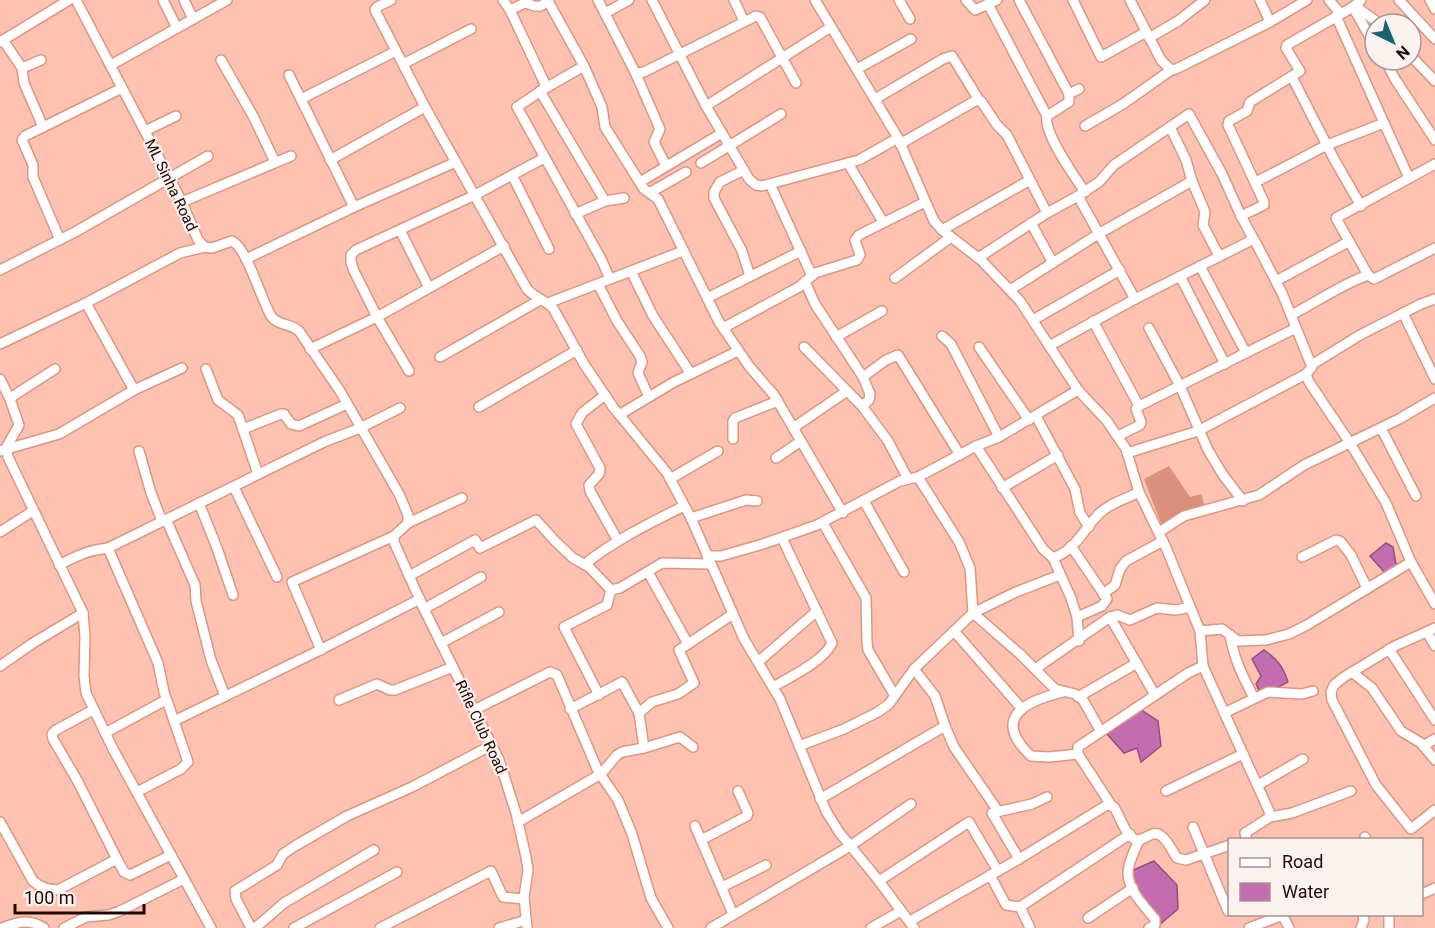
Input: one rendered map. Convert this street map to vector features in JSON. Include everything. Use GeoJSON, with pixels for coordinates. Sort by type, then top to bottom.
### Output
{"type":"FeatureCollection","features":[{"type":"Feature","properties":{"kind":"street"},"geometry":{"type":"LineString","coordinates":[[3,40],[69,0]]}},
{"type":"Feature","properties":{"kind":"street","name":"ML Sinha Road"},"geometry":{"type":"LineString","coordinates":[[76,0],[182,202],[198,240],[205,248],[235,241],[246,259],[270,314],[278,323],[295,327],[332,379],[399,494],[408,514],[408,523]]}},
{"type":"Feature","properties":{"kind":"street"},"geometry":{"type":"LineString","coordinates":[[163,0],[177,28]]}},
{"type":"Feature","properties":{"kind":"street"},"geometry":{"type":"LineString","coordinates":[[184,0],[193,19]]}},
{"type":"Feature","properties":{"kind":"street"},"geometry":{"type":"LineString","coordinates":[[111,66],[226,0]]}},
{"type":"Feature","properties":{"kind":"street"},"geometry":{"type":"LineString","coordinates":[[391,0],[375,4],[396,51],[527,289],[533,296],[544,301],[563,324],[605,395],[670,479],[691,518],[733,614],[780,699],[826,811],[850,846],[912,925],[994,873],[1111,805]]}},
{"type":"Feature","properties":{"kind":"street"},"geometry":{"type":"LineString","coordinates":[[503,0],[545,84],[542,90]]}},
{"type":"Feature","properties":{"kind":"street"},"geometry":{"type":"LineString","coordinates":[[598,0],[657,120],[660,129],[654,142],[666,166]]}},
{"type":"Feature","properties":{"kind":"street"},"geometry":{"type":"LineString","coordinates":[[604,13],[629,0]]}},
{"type":"Feature","properties":{"kind":"street"},"geometry":{"type":"LineString","coordinates":[[652,0],[706,106],[744,170],[756,185],[762,186],[859,160],[979,100]]}},
{"type":"Feature","properties":{"kind":"street"},"geometry":{"type":"LineString","coordinates":[[734,0],[744,21]]}},
{"type":"Feature","properties":{"kind":"street"},"geometry":{"type":"LineString","coordinates":[[815,0],[899,141],[934,221],[978,258],[1020,301],[1078,390],[1118,436],[1127,453],[1139,492],[1161,537],[1200,631],[1203,666],[1258,785],[1270,817]]}},
{"type":"Feature","properties":{"kind":"street"},"geometry":{"type":"LineString","coordinates":[[899,0],[910,19]]}},
{"type":"Feature","properties":{"kind":"street"},"geometry":{"type":"LineString","coordinates":[[966,0],[975,10],[992,2],[1047,116],[1048,128],[1135,299]]}},
{"type":"Feature","properties":{"kind":"street"},"geometry":{"type":"LineString","coordinates":[[1019,0],[1069,94],[1069,102],[1047,116]]}},
{"type":"Feature","properties":{"kind":"street"},"geometry":{"type":"LineString","coordinates":[[1073,0],[1101,57],[1178,21],[1204,0]]}},
{"type":"Feature","properties":{"kind":"street"},"geometry":{"type":"LineString","coordinates":[[1130,0],[1161,60],[1171,70]]}},
{"type":"Feature","properties":{"kind":"street"},"geometry":{"type":"LineString","coordinates":[[1260,0],[1270,22]]}},
{"type":"Feature","properties":{"kind":"street"},"geometry":{"type":"LineString","coordinates":[[1085,126],[1123,104],[1171,70],[1270,22],[1307,0]]}},
{"type":"Feature","properties":{"kind":"street"},"geometry":{"type":"LineString","coordinates":[[1329,0],[1338,14],[1383,123],[1409,178]]}},
{"type":"Feature","properties":{"kind":"street"},"geometry":{"type":"LineString","coordinates":[[1399,0],[1435,39]]}},
{"type":"Feature","properties":{"kind":"street"},"geometry":{"type":"LineString","coordinates":[[1430,0],[1435,9]]}},
{"type":"Feature","properties":{"kind":"street"},"geometry":{"type":"LineString","coordinates":[[510,10],[525,3],[536,7],[549,1],[584,66],[602,107],[605,127],[644,189],[658,199],[723,328],[738,351],[778,401],[843,513]]}},
{"type":"Feature","properties":{"kind":"street"},"geometry":{"type":"LineString","coordinates":[[1241,216],[1264,205],[1256,182],[1228,125],[1229,121],[1247,111],[1250,102],[1300,71],[1286,48],[1287,45],[1357,3],[1363,17]]}},
{"type":"Feature","properties":{"kind":"street"},"geometry":{"type":"LineString","coordinates":[[635,72],[644,72],[756,16],[760,17],[780,58],[796,83]]}},
{"type":"Feature","properties":{"kind":"street"},"geometry":{"type":"LineString","coordinates":[[706,106],[831,27]]}},
{"type":"Feature","properties":{"kind":"street"},"geometry":{"type":"LineString","coordinates":[[403,64],[471,28]]}},
{"type":"Feature","properties":{"kind":"street"},"geometry":{"type":"LineString","coordinates":[[0,29],[3,40],[22,68],[24,83],[43,127]]}},
{"type":"Feature","properties":{"kind":"street"},"geometry":{"type":"LineString","coordinates":[[857,69],[911,39]]}},
{"type":"Feature","properties":{"kind":"street"},"geometry":{"type":"LineString","coordinates":[[301,99],[396,51]]}},
{"type":"Feature","properties":{"kind":"street"},"geometry":{"type":"LineString","coordinates":[[875,99],[952,56],[979,100],[1007,135],[1047,213]]}},
{"type":"Feature","properties":{"kind":"street"},"geometry":{"type":"LineString","coordinates":[[22,68],[41,60]]}},
{"type":"Feature","properties":{"kind":"street"},"geometry":{"type":"LineString","coordinates":[[221,60],[253,116],[275,162]]}},
{"type":"Feature","properties":{"kind":"street"},"geometry":{"type":"LineString","coordinates":[[584,66],[517,107],[610,279]]}},
{"type":"Feature","properties":{"kind":"street"},"geometry":{"type":"LineString","coordinates":[[1423,68],[1435,81]]}},
{"type":"Feature","properties":{"kind":"street"},"geometry":{"type":"LineString","coordinates":[[1391,72],[1435,140]]}},
{"type":"Feature","properties":{"kind":"street"},"geometry":{"type":"LineString","coordinates":[[290,75],[354,207]]}},
{"type":"Feature","properties":{"kind":"street"},"geometry":{"type":"LineString","coordinates":[[1292,77],[1361,206]]}},
{"type":"Feature","properties":{"kind":"street"},"geometry":{"type":"LineString","coordinates":[[60,240],[33,177],[33,165],[23,143],[25,136],[122,88]]}},
{"type":"Feature","properties":{"kind":"street"},"geometry":{"type":"LineString","coordinates":[[1069,94],[1079,89]]}},
{"type":"Feature","properties":{"kind":"street"},"geometry":{"type":"LineString","coordinates":[[542,90],[605,201]]}},
{"type":"Feature","properties":{"kind":"street"},"geometry":{"type":"LineString","coordinates":[[330,160],[425,107]]}},
{"type":"Feature","properties":{"kind":"street"},"geometry":{"type":"LineString","coordinates":[[701,163],[781,114]]}},
{"type":"Feature","properties":{"kind":"street"},"geometry":{"type":"LineString","coordinates":[[978,258],[1047,213],[1082,194],[1099,182],[1114,165],[1189,114],[1276,281],[1313,364]]}},
{"type":"Feature","properties":{"kind":"street"},"geometry":{"type":"LineString","coordinates":[[145,131],[176,116]]}},
{"type":"Feature","properties":{"kind":"street"},"geometry":{"type":"LineString","coordinates":[[1256,182],[1327,145],[1383,123]]}},
{"type":"Feature","properties":{"kind":"street"},"geometry":{"type":"LineString","coordinates":[[1170,127],[1186,160],[1205,212],[1203,225],[1219,256]]}},
{"type":"Feature","properties":{"kind":"street"},"geometry":{"type":"LineString","coordinates":[[640,182],[722,133]]}},
{"type":"Feature","properties":{"kind":"street"},"geometry":{"type":"LineString","coordinates":[[0,270],[60,240],[208,156]]}},
{"type":"Feature","properties":{"kind":"street"},"geometry":{"type":"LineString","coordinates":[[182,202],[291,156]]}},
{"type":"Feature","properties":{"kind":"street"},"geometry":{"type":"LineString","coordinates":[[409,371],[377,317],[354,271],[351,255],[356,250],[475,195],[544,158]]}},
{"type":"Feature","properties":{"kind":"street"},"geometry":{"type":"LineString","coordinates":[[246,259],[354,207],[456,162]]}},
{"type":"Feature","properties":{"kind":"street"},"geometry":{"type":"LineString","coordinates":[[848,163],[883,222]]}},
{"type":"Feature","properties":{"kind":"street"},"geometry":{"type":"LineString","coordinates":[[1435,164],[1336,218],[1368,275],[1374,279],[1435,248]]}},
{"type":"Feature","properties":{"kind":"street"},"geometry":{"type":"LineString","coordinates":[[744,170],[720,182],[714,192],[714,198],[742,251],[750,276]]}},
{"type":"Feature","properties":{"kind":"street"},"geometry":{"type":"LineString","coordinates":[[651,192],[686,172]]}},
{"type":"Feature","properties":{"kind":"street"},"geometry":{"type":"LineString","coordinates":[[512,175],[549,249]]}},
{"type":"Feature","properties":{"kind":"street"},"geometry":{"type":"LineString","coordinates":[[942,230],[1030,180]]}},
{"type":"Feature","properties":{"kind":"street"},"geometry":{"type":"LineString","coordinates":[[1010,290],[1100,233],[1192,181]]}},
{"type":"Feature","properties":{"kind":"street"},"geometry":{"type":"LineString","coordinates":[[770,184],[812,276]]}},
{"type":"Feature","properties":{"kind":"street"},"geometry":{"type":"LineString","coordinates":[[575,214],[605,201],[624,198]]}},
{"type":"Feature","properties":{"kind":"street"},"geometry":{"type":"LineString","coordinates":[[723,328],[806,284],[812,276],[822,270],[857,260],[860,255],[856,238],[925,202]]}},
{"type":"Feature","properties":{"kind":"street"},"geometry":{"type":"LineString","coordinates":[[1031,223],[1053,263]]}},
{"type":"Feature","properties":{"kind":"street"},"geometry":{"type":"LineString","coordinates":[[400,230],[428,286]]}},
{"type":"Feature","properties":{"kind":"street"},"geometry":{"type":"LineString","coordinates":[[895,278],[951,237]]}},
{"type":"Feature","properties":{"kind":"street"},"geometry":{"type":"LineString","coordinates":[[1049,346],[1135,299],[1254,240]]}},
{"type":"Feature","properties":{"kind":"street"},"geometry":{"type":"LineString","coordinates":[[1276,281],[1348,242]]}},
{"type":"Feature","properties":{"kind":"street"},"geometry":{"type":"LineString","coordinates":[[310,348],[377,317],[428,286],[504,246]]}},
{"type":"Feature","properties":{"kind":"street"},"geometry":{"type":"LineString","coordinates":[[0,344],[86,303],[180,253],[205,248]]}},
{"type":"Feature","properties":{"kind":"street"},"geometry":{"type":"LineString","coordinates":[[440,357],[544,301],[598,284],[683,250]]}},
{"type":"Feature","properties":{"kind":"street"},"geometry":{"type":"LineString","coordinates":[[707,298],[801,251]]}},
{"type":"Feature","properties":{"kind":"street"},"geometry":{"type":"LineString","coordinates":[[1200,266],[1246,353]]}},
{"type":"Feature","properties":{"kind":"street"},"geometry":{"type":"LineString","coordinates":[[1033,320],[1120,270]]}},
{"type":"Feature","properties":{"kind":"street"},"geometry":{"type":"LineString","coordinates":[[631,271],[653,316],[691,374]]}},
{"type":"Feature","properties":{"kind":"street"},"geometry":{"type":"LineString","coordinates":[[1291,315],[1349,282],[1368,275]]}},
{"type":"Feature","properties":{"kind":"street"},"geometry":{"type":"LineString","coordinates":[[1180,276],[1225,364]]}},
{"type":"Feature","properties":{"kind":"street"},"geometry":{"type":"LineString","coordinates":[[598,284],[616,321],[640,356],[642,362],[638,373],[649,398]]}},
{"type":"Feature","properties":{"kind":"street"},"geometry":{"type":"LineString","coordinates":[[806,284],[836,337],[863,377],[870,394],[862,406]]}},
{"type":"Feature","properties":{"kind":"street"},"geometry":{"type":"LineString","coordinates":[[1127,453],[1198,431],[1306,374],[1313,364],[1360,335],[1435,299]]}},
{"type":"Feature","properties":{"kind":"street"},"geometry":{"type":"LineString","coordinates":[[86,303],[134,390]]}},
{"type":"Feature","properties":{"kind":"street"},"geometry":{"type":"LineString","coordinates":[[836,337],[882,311]]}},
{"type":"Feature","properties":{"kind":"street"},"geometry":{"type":"LineString","coordinates":[[1403,313],[1435,379]]}},
{"type":"Feature","properties":{"kind":"street"},"geometry":{"type":"LineString","coordinates":[[1093,321],[1139,406]]}},
{"type":"Feature","properties":{"kind":"street"},"geometry":{"type":"LineString","coordinates":[[1149,328],[1180,386],[1208,450],[1243,501]]}},
{"type":"Feature","properties":{"kind":"street"},"geometry":{"type":"LineString","coordinates":[[1118,436],[1140,425],[1136,409],[1139,406],[1296,328]]}},
{"type":"Feature","properties":{"kind":"street"},"geometry":{"type":"LineString","coordinates":[[942,336],[951,344],[999,437]]}},
{"type":"Feature","properties":{"kind":"street"},"geometry":{"type":"LineString","coordinates":[[804,347],[862,406],[959,542],[970,568],[973,613],[1055,689],[1075,694],[1083,700],[1100,730]]}},
{"type":"Feature","properties":{"kind":"street"},"geometry":{"type":"LineString","coordinates":[[979,347],[1058,455],[1075,489],[1080,513],[1089,527]]}},
{"type":"Feature","properties":{"kind":"street"},"geometry":{"type":"LineString","coordinates":[[479,407],[577,350]]}},
{"type":"Feature","properties":{"kind":"street"},"geometry":{"type":"LineString","coordinates":[[624,412],[691,374],[738,351]]}},
{"type":"Feature","properties":{"kind":"street"},"geometry":{"type":"LineString","coordinates":[[863,377],[886,360],[898,355],[960,455]]}},
{"type":"Feature","properties":{"kind":"street"},"geometry":{"type":"LineString","coordinates":[[3,450],[59,434],[134,390],[182,368]]}},
{"type":"Feature","properties":{"kind":"street"},"geometry":{"type":"LineString","coordinates":[[10,398],[55,369]]}},
{"type":"Feature","properties":{"kind":"street"},"geometry":{"type":"LineString","coordinates":[[206,369],[218,399],[238,415],[258,474]]}},
{"type":"Feature","properties":{"kind":"street"},"geometry":{"type":"LineString","coordinates":[[1306,374],[1386,503],[1411,562],[1435,604]]}},
{"type":"Feature","properties":{"kind":"street"},"geometry":{"type":"LineString","coordinates":[[0,379],[10,398],[19,425],[3,450]]}},
{"type":"Feature","properties":{"kind":"street"},"geometry":{"type":"LineString","coordinates":[[611,590],[620,588],[662,564],[709,560],[823,523],[884,489],[913,478],[999,437],[1078,390]]}},
{"type":"Feature","properties":{"kind":"street"},"geometry":{"type":"LineString","coordinates":[[793,428],[847,391]]}},
{"type":"Feature","properties":{"kind":"street"},"geometry":{"type":"LineString","coordinates":[[605,395],[582,413],[576,423],[600,468],[599,474],[589,485],[590,491],[618,541]]}},
{"type":"Feature","properties":{"kind":"street"},"geometry":{"type":"LineString","coordinates":[[1103,594],[1115,585],[1125,561],[1161,537],[1184,516],[1243,501],[1269,489],[1304,465],[1381,428],[1435,398]]}},
{"type":"Feature","properties":{"kind":"street"},"geometry":{"type":"LineString","coordinates":[[734,439],[733,421],[735,418],[778,401]]}},
{"type":"Feature","properties":{"kind":"street"},"geometry":{"type":"LineString","coordinates":[[243,429],[281,414],[284,414],[291,424],[299,426],[346,404]]}},
{"type":"Feature","properties":{"kind":"street"},"geometry":{"type":"LineString","coordinates":[[59,565],[92,549],[108,548],[324,442],[360,428],[400,408]]}},
{"type":"Feature","properties":{"kind":"street"},"geometry":{"type":"LineString","coordinates":[[1381,428],[1416,496]]}},
{"type":"Feature","properties":{"kind":"street"},"geometry":{"type":"LineString","coordinates":[[776,458],[801,441]]}},
{"type":"Feature","properties":{"kind":"street"},"geometry":{"type":"LineString","coordinates":[[976,446],[1043,549],[1053,558],[1077,617],[1079,641]]}},
{"type":"Feature","properties":{"kind":"street"},"geometry":{"type":"LineString","coordinates":[[3,450],[83,614],[84,676],[86,693],[93,710],[211,928]]}},
{"type":"Feature","properties":{"kind":"street"},"geometry":{"type":"LineString","coordinates":[[139,451],[151,493],[195,585],[196,601],[211,660],[225,696]]}},
{"type":"Feature","properties":{"kind":"street"},"geometry":{"type":"LineString","coordinates":[[670,479],[717,451]]}},
{"type":"Feature","properties":{"kind":"street"},"geometry":{"type":"LineString","coordinates":[[1002,488],[1058,455]]}},
{"type":"Feature","properties":{"kind":"street"},"geometry":{"type":"LineString","coordinates":[[234,487],[277,577]]}},
{"type":"Feature","properties":{"kind":"street"},"geometry":{"type":"LineString","coordinates":[[1053,558],[1071,546],[1102,511],[1139,492]]}},
{"type":"Feature","properties":{"kind":"street"},"geometry":{"type":"LineString","coordinates":[[321,650],[292,582],[394,537],[408,523],[462,498]]}},
{"type":"Feature","properties":{"kind":"street"},"geometry":{"type":"LineString","coordinates":[[691,518],[746,500],[757,501]]}},
{"type":"Feature","properties":{"kind":"street"},"geometry":{"type":"LineString","coordinates":[[864,501],[904,572]]}},
{"type":"Feature","properties":{"kind":"street"},"geometry":{"type":"LineString","coordinates":[[199,503],[233,595]]}},
{"type":"Feature","properties":{"kind":"street"},"geometry":{"type":"LineString","coordinates":[[585,564],[618,541],[684,506]]}},
{"type":"Feature","properties":{"kind":"street"},"geometry":{"type":"LineString","coordinates":[[0,532],[33,511]]}},
{"type":"Feature","properties":{"kind":"street"},"geometry":{"type":"LineString","coordinates":[[409,576],[475,540],[480,548],[536,520],[573,558],[585,564],[611,590]]}},
{"type":"Feature","properties":{"kind":"street"},"geometry":{"type":"LineString","coordinates":[[823,523],[866,597],[868,650],[895,696]]}},
{"type":"Feature","properties":{"kind":"street","name":"Rifle Club Road"},"geometry":{"type":"LineString","coordinates":[[394,537],[409,576],[492,745],[505,777],[518,822],[528,870],[524,899],[526,924]]}},
{"type":"Feature","properties":{"kind":"street"},"geometry":{"type":"LineString","coordinates":[[773,687],[812,663],[830,649],[832,643],[782,538]]}},
{"type":"Feature","properties":{"kind":"street"},"geometry":{"type":"LineString","coordinates":[[1302,557],[1336,540],[1340,541],[1351,555],[1367,588]]}},
{"type":"Feature","properties":{"kind":"street"},"geometry":{"type":"LineString","coordinates":[[1071,546],[1106,601],[1102,606],[1077,617]]}},
{"type":"Feature","properties":{"kind":"street"},"geometry":{"type":"LineString","coordinates":[[108,548],[158,663],[166,700],[188,762],[181,769],[137,792]]}},
{"type":"Feature","properties":{"kind":"street"},"geometry":{"type":"LineString","coordinates":[[1200,631],[1222,629],[1238,641],[1266,640],[1289,634],[1411,562]]}},
{"type":"Feature","properties":{"kind":"street"},"geometry":{"type":"LineString","coordinates":[[648,572],[688,644]]}},
{"type":"Feature","properties":{"kind":"street"},"geometry":{"type":"LineString","coordinates":[[799,746],[878,712],[895,696],[914,669],[973,613],[1016,591],[1060,575]]}},
{"type":"Feature","properties":{"kind":"street"},"geometry":{"type":"LineString","coordinates":[[174,720],[481,577]]}},
{"type":"Feature","properties":{"kind":"street"},"geometry":{"type":"LineString","coordinates":[[1425,586],[1435,581]]}},
{"type":"Feature","properties":{"kind":"street"},"geometry":{"type":"LineString","coordinates":[[599,695],[564,627],[607,605],[611,590]]}},
{"type":"Feature","properties":{"kind":"street"},"geometry":{"type":"LineString","coordinates":[[1035,669],[1079,641],[1110,617],[1117,615],[1130,620],[1157,608],[1176,610],[1190,606]]}},
{"type":"Feature","properties":{"kind":"street"},"geometry":{"type":"LineString","coordinates":[[758,662],[817,611]]}},
{"type":"Feature","properties":{"kind":"street"},"geometry":{"type":"LineString","coordinates":[[441,643],[500,612]]}},
{"type":"Feature","properties":{"kind":"street"},"geometry":{"type":"LineString","coordinates":[[0,666],[33,643],[83,614]]}},
{"type":"Feature","properties":{"kind":"street"},"geometry":{"type":"LineString","coordinates":[[639,713],[652,702],[678,694],[694,683],[679,650],[733,614]]}},
{"type":"Feature","properties":{"kind":"street"},"geometry":{"type":"LineString","coordinates":[[1110,617],[1155,695]]}},
{"type":"Feature","properties":{"kind":"street"},"geometry":{"type":"LineString","coordinates":[[1435,646],[1431,630],[1389,649],[1334,685],[1331,692],[1332,700],[1376,785],[1411,829],[1435,810]]}},
{"type":"Feature","properties":{"kind":"street"},"geometry":{"type":"LineString","coordinates":[[954,632],[1022,709]]}},
{"type":"Feature","properties":{"kind":"street"},"geometry":{"type":"LineString","coordinates":[[1230,635],[1239,669],[1254,698]]}},
{"type":"Feature","properties":{"kind":"street"},"geometry":{"type":"LineString","coordinates":[[1389,649],[1435,720]]}},
{"type":"Feature","properties":{"kind":"street"},"geometry":{"type":"LineString","coordinates":[[1078,697],[1137,663]]}},
{"type":"Feature","properties":{"kind":"street"},"geometry":{"type":"LineString","coordinates":[[1149,928],[1155,925],[1155,919],[1139,900],[1128,871],[1135,837],[1111,805],[1078,754],[1077,748],[1100,730],[1203,666]]}},
{"type":"Feature","properties":{"kind":"street"},"geometry":{"type":"LineString","coordinates":[[339,700],[377,684],[395,690],[453,667]]}},
{"type":"Feature","properties":{"kind":"street"},"geometry":{"type":"LineString","coordinates":[[914,669],[935,696],[954,747],[998,812]]}},
{"type":"Feature","properties":{"kind":"street"},"geometry":{"type":"LineString","coordinates":[[474,710],[550,672],[557,675],[570,709],[602,774],[618,800],[632,834],[648,890],[668,928]]}},
{"type":"Feature","properties":{"kind":"street"},"geometry":{"type":"LineString","coordinates":[[1352,672],[1372,688],[1401,731],[1424,746],[1435,760]]}},
{"type":"Feature","properties":{"kind":"street"},"geometry":{"type":"LineString","coordinates":[[570,709],[622,682],[639,713],[644,748]]}},
{"type":"Feature","properties":{"kind":"street"},"geometry":{"type":"LineString","coordinates":[[1224,713],[1268,692],[1302,694],[1313,691]]}},
{"type":"Feature","properties":{"kind":"street"},"geometry":{"type":"LineString","coordinates":[[1063,692],[1039,698],[1022,709],[1012,725],[1013,730],[1016,739],[1030,756],[1078,754]]}},
{"type":"Feature","properties":{"kind":"street"},"geometry":{"type":"LineString","coordinates":[[105,733],[166,700]]}},
{"type":"Feature","properties":{"kind":"street"},"geometry":{"type":"LineString","coordinates":[[93,710],[56,730],[52,734],[52,739],[126,875],[171,855]]}},
{"type":"Feature","properties":{"kind":"street"},"geometry":{"type":"LineString","coordinates":[[820,799],[945,726]]}},
{"type":"Feature","properties":{"kind":"street"},"geometry":{"type":"LineString","coordinates":[[518,822],[602,774],[617,755],[627,750],[644,748],[680,736],[693,747]]}},
{"type":"Feature","properties":{"kind":"street"},"geometry":{"type":"LineString","coordinates":[[1424,746],[1435,739]]}},
{"type":"Feature","properties":{"kind":"street"},"geometry":{"type":"LineString","coordinates":[[250,928],[236,899],[235,891],[278,865],[285,852],[347,816],[443,772],[492,745]]}},
{"type":"Feature","properties":{"kind":"street"},"geometry":{"type":"LineString","coordinates":[[1166,791],[1243,754]]}},
{"type":"Feature","properties":{"kind":"street"},"geometry":{"type":"LineString","coordinates":[[1258,785],[1303,759]]}},
{"type":"Feature","properties":{"kind":"street"},"geometry":{"type":"LineString","coordinates":[[701,840],[747,816],[748,813],[738,790]]}},
{"type":"Feature","properties":{"kind":"street"},"geometry":{"type":"LineString","coordinates":[[1246,838],[1247,831],[1270,817],[1292,813],[1351,792]]}},
{"type":"Feature","properties":{"kind":"street"},"geometry":{"type":"LineString","coordinates":[[1019,859],[992,813],[1032,804],[1047,797]]}},
{"type":"Feature","properties":{"kind":"street"},"geometry":{"type":"LineString","coordinates":[[711,928],[850,846],[911,804]]}},
{"type":"Feature","properties":{"kind":"street"},"geometry":{"type":"LineString","coordinates":[[0,822],[33,880],[39,886],[48,889],[58,890],[117,859]]}},
{"type":"Feature","properties":{"kind":"street"},"geometry":{"type":"LineString","coordinates":[[879,881],[969,822],[994,873],[1006,905],[1020,908],[1135,837],[1155,833],[1160,835],[1181,860],[1228,846]]}},
{"type":"Feature","properties":{"kind":"street"},"geometry":{"type":"LineString","coordinates":[[695,826],[733,914]]}},
{"type":"Feature","properties":{"kind":"street"},"geometry":{"type":"LineString","coordinates":[[1193,827],[1228,911]]}},
{"type":"Feature","properties":{"kind":"street"},"geometry":{"type":"LineString","coordinates":[[255,928],[284,903],[374,850]]}},
{"type":"Feature","properties":{"kind":"street"},"geometry":{"type":"LineString","coordinates":[[722,887],[766,865]]}},
{"type":"Feature","properties":{"kind":"street"},"geometry":{"type":"LineString","coordinates":[[380,928],[491,871],[502,897],[524,899]]}},
{"type":"Feature","properties":{"kind":"street"},"geometry":{"type":"LineString","coordinates":[[294,928],[397,872]]}},
{"type":"Feature","properties":{"kind":"street"},"geometry":{"type":"LineString","coordinates":[[64,928],[86,918],[120,911],[184,879]]}},
{"type":"Feature","properties":{"kind":"street"},"geometry":{"type":"LineString","coordinates":[[1088,918],[1133,888]]}},
{"type":"Feature","properties":{"kind":"street"},"geometry":{"type":"LineString","coordinates":[[1020,908],[1030,928]]}},
{"type":"Feature","properties":{"kind":"street"},"geometry":{"type":"LineString","coordinates":[[871,928],[901,911]]}},
{"type":"Feature","properties":{"kind":"street"},"geometry":{"type":"LineString","coordinates":[[1249,928],[1280,916]]}},
{"type":"Feature","properties":{"kind":"street"},"geometry":{"type":"LineString","coordinates":[[2,928],[18,922],[30,921],[44,928]]}},
{"type":"Feature","properties":{"kind":"street"},"geometry":{"type":"LineString","coordinates":[[499,928],[526,924]]}},
{"type":"Feature","properties":{"kind":"shaded area"},"geometry":{"type":"Polygon","coordinates":[[[1169,466],[1190,497],[1201,494],[1205,507],[1162,526],[1144,479],[1169,466]]]}},
{"type":"Feature","properties":{"kind":"water"},"geometry":{"type":"Polygon","coordinates":[[[1386,543],[1393,547],[1397,570],[1385,573],[1370,556],[1386,543]]]}},
{"type":"Feature","properties":{"kind":"water"},"geometry":{"type":"Polygon","coordinates":[[[1264,650],[1279,663],[1288,682],[1262,696],[1256,684],[1261,676],[1252,659],[1264,650]]]}},
{"type":"Feature","properties":{"kind":"water"},"geometry":{"type":"Polygon","coordinates":[[[1140,709],[1158,721],[1161,746],[1141,762],[1137,748],[1124,753],[1107,734],[1140,709]]]}},
{"type":"Feature","properties":{"kind":"water"},"geometry":{"type":"Polygon","coordinates":[[[1154,861],[1177,885],[1178,909],[1158,926],[1134,895],[1129,872],[1154,861]]]}}]}
